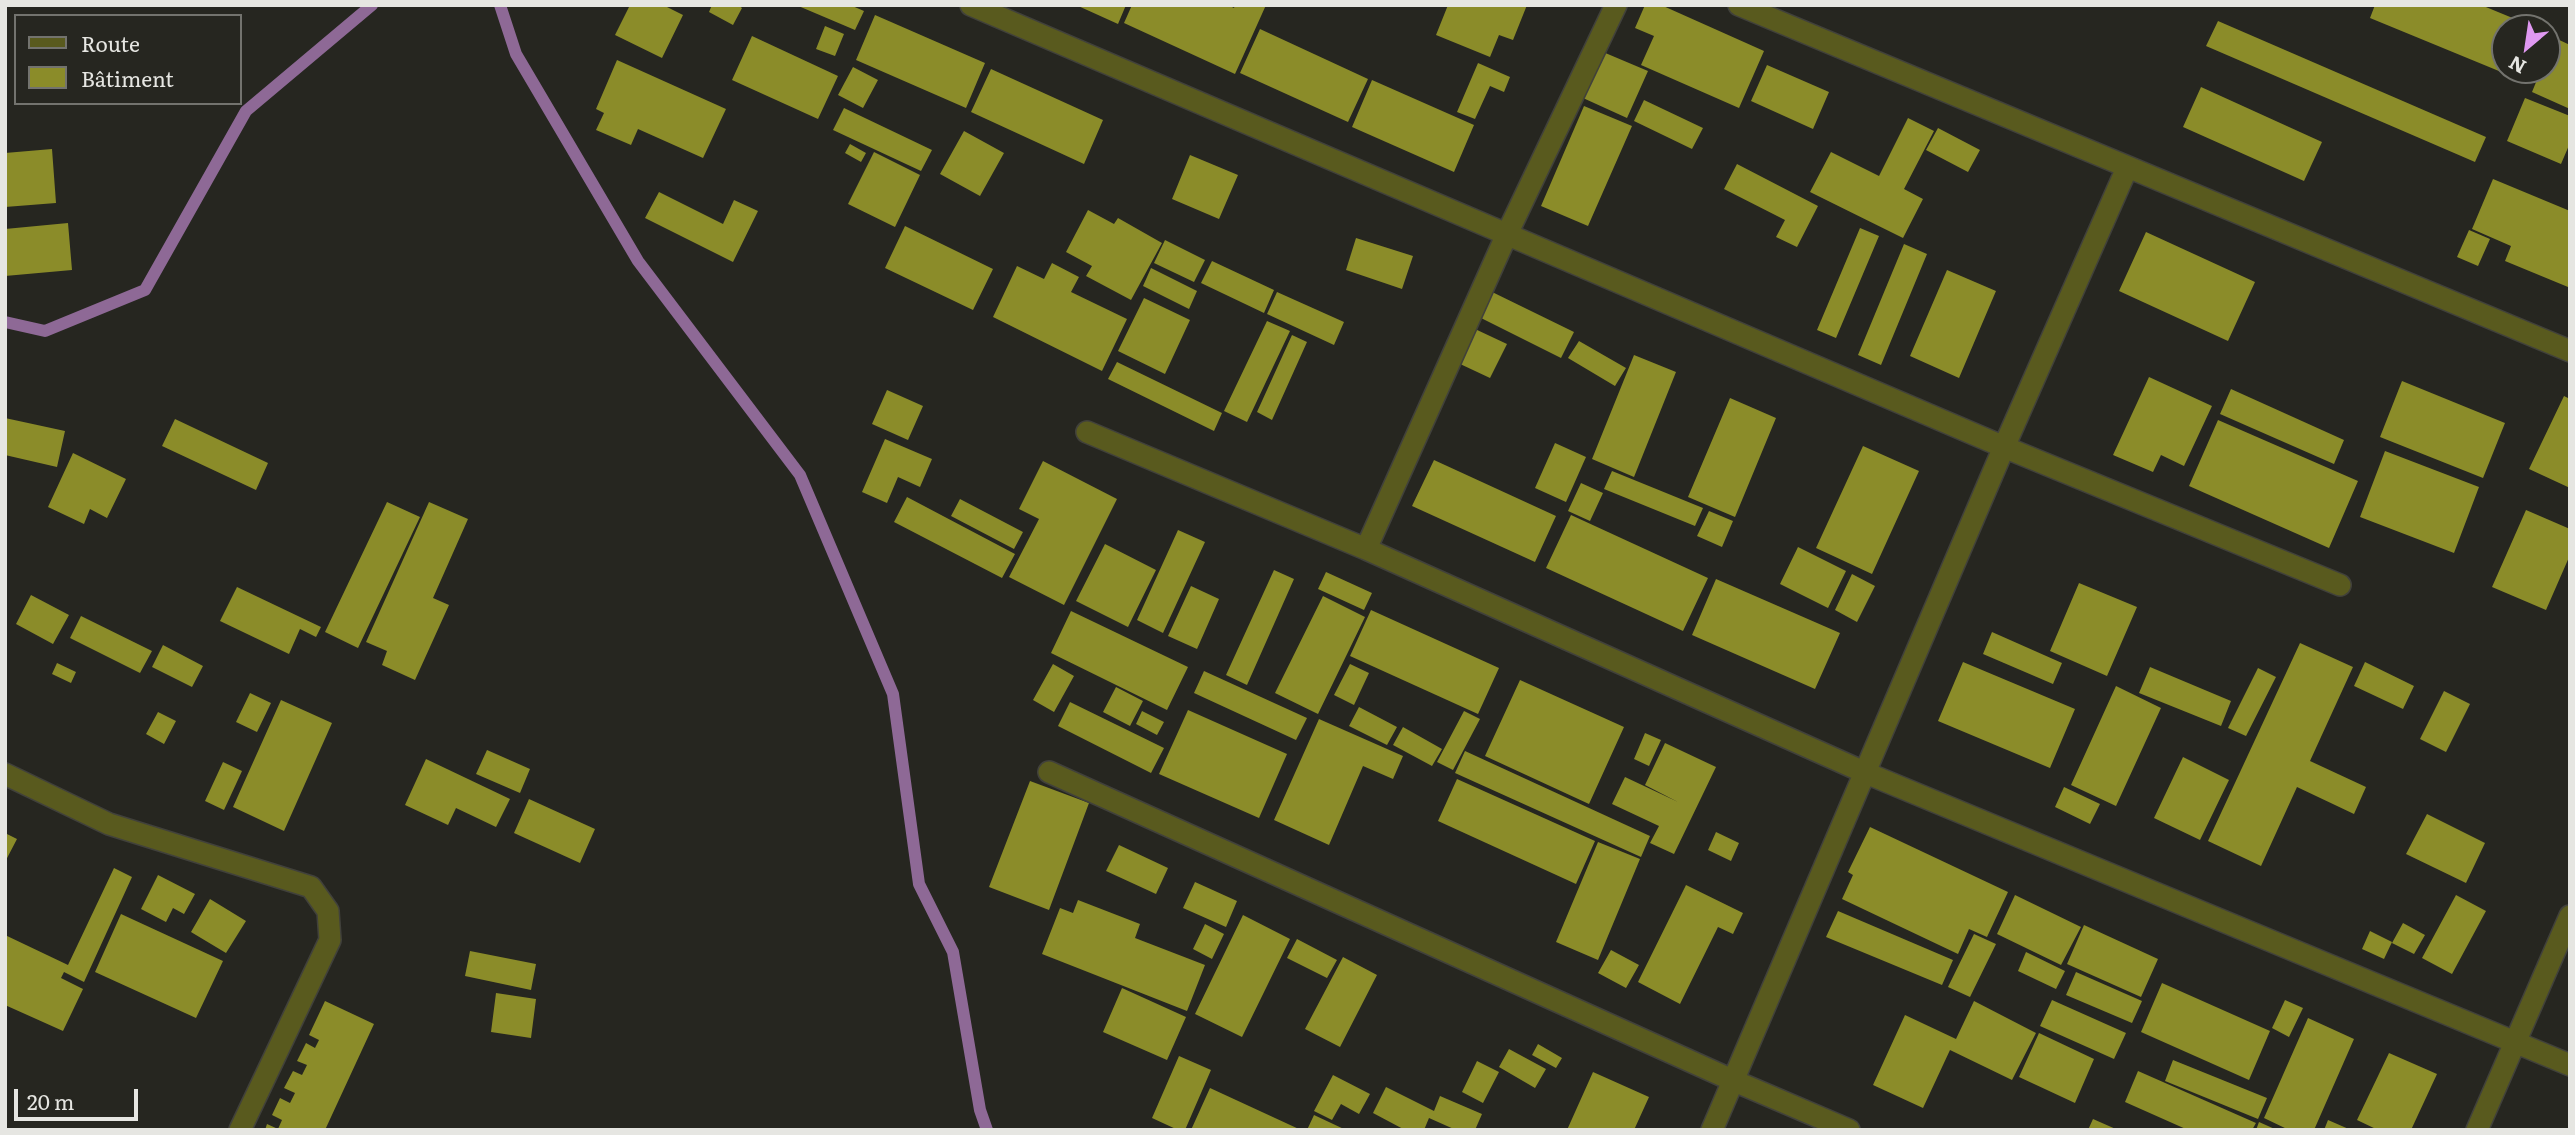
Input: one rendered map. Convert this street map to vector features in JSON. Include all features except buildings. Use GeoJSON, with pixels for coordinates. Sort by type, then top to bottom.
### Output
{"type":"FeatureCollection","features":[{"type":"Feature","properties":{"kind":"street"},"geometry":{"type":"LineString","coordinates":[[971,5],[2004,447],[2340,585]]}},
{"type":"Feature","properties":{"kind":"street"},"geometry":{"type":"LineString","coordinates":[[1366,549],[1507,234],[1616,5]]}},
{"type":"Feature","properties":{"kind":"street"},"geometry":{"type":"LineString","coordinates":[[1739,5],[2570,351]]}},
{"type":"Feature","properties":{"kind":"street"},"geometry":{"type":"LineString","coordinates":[[1713,1130],[1732,1080],[2004,447],[2127,168]]}},
{"type":"Feature","properties":{"kind":"street"},"geometry":{"type":"LineString","coordinates":[[1087,432],[1366,549],[1866,773],[2570,1065]]}},
{"type":"Feature","properties":{"kind":"street"},"geometry":{"type":"LineString","coordinates":[[1049,772],[1732,1080],[1849,1130]]}},
{"type":"Feature","properties":{"kind":"street"},"geometry":{"type":"LineString","coordinates":[[5,774],[109,824],[311,887],[328,911],[330,940],[240,1130]]}},
{"type":"Feature","properties":{"kind":"street"},"geometry":{"type":"LineString","coordinates":[[2477,1130],[2570,916]]}},
{"type":"Feature","properties":{"kind":"waterway"},"geometry":{"type":"LineString","coordinates":[[5,322],[45,331],[145,290],[246,111],[372,5]]}},
{"type":"Feature","properties":{"kind":"waterway"},"geometry":{"type":"LineString","coordinates":[[500,5],[516,54],[638,261],[800,475],[893,694],[919,884],[953,952],[980,1110],[987,1130]]}}]}
